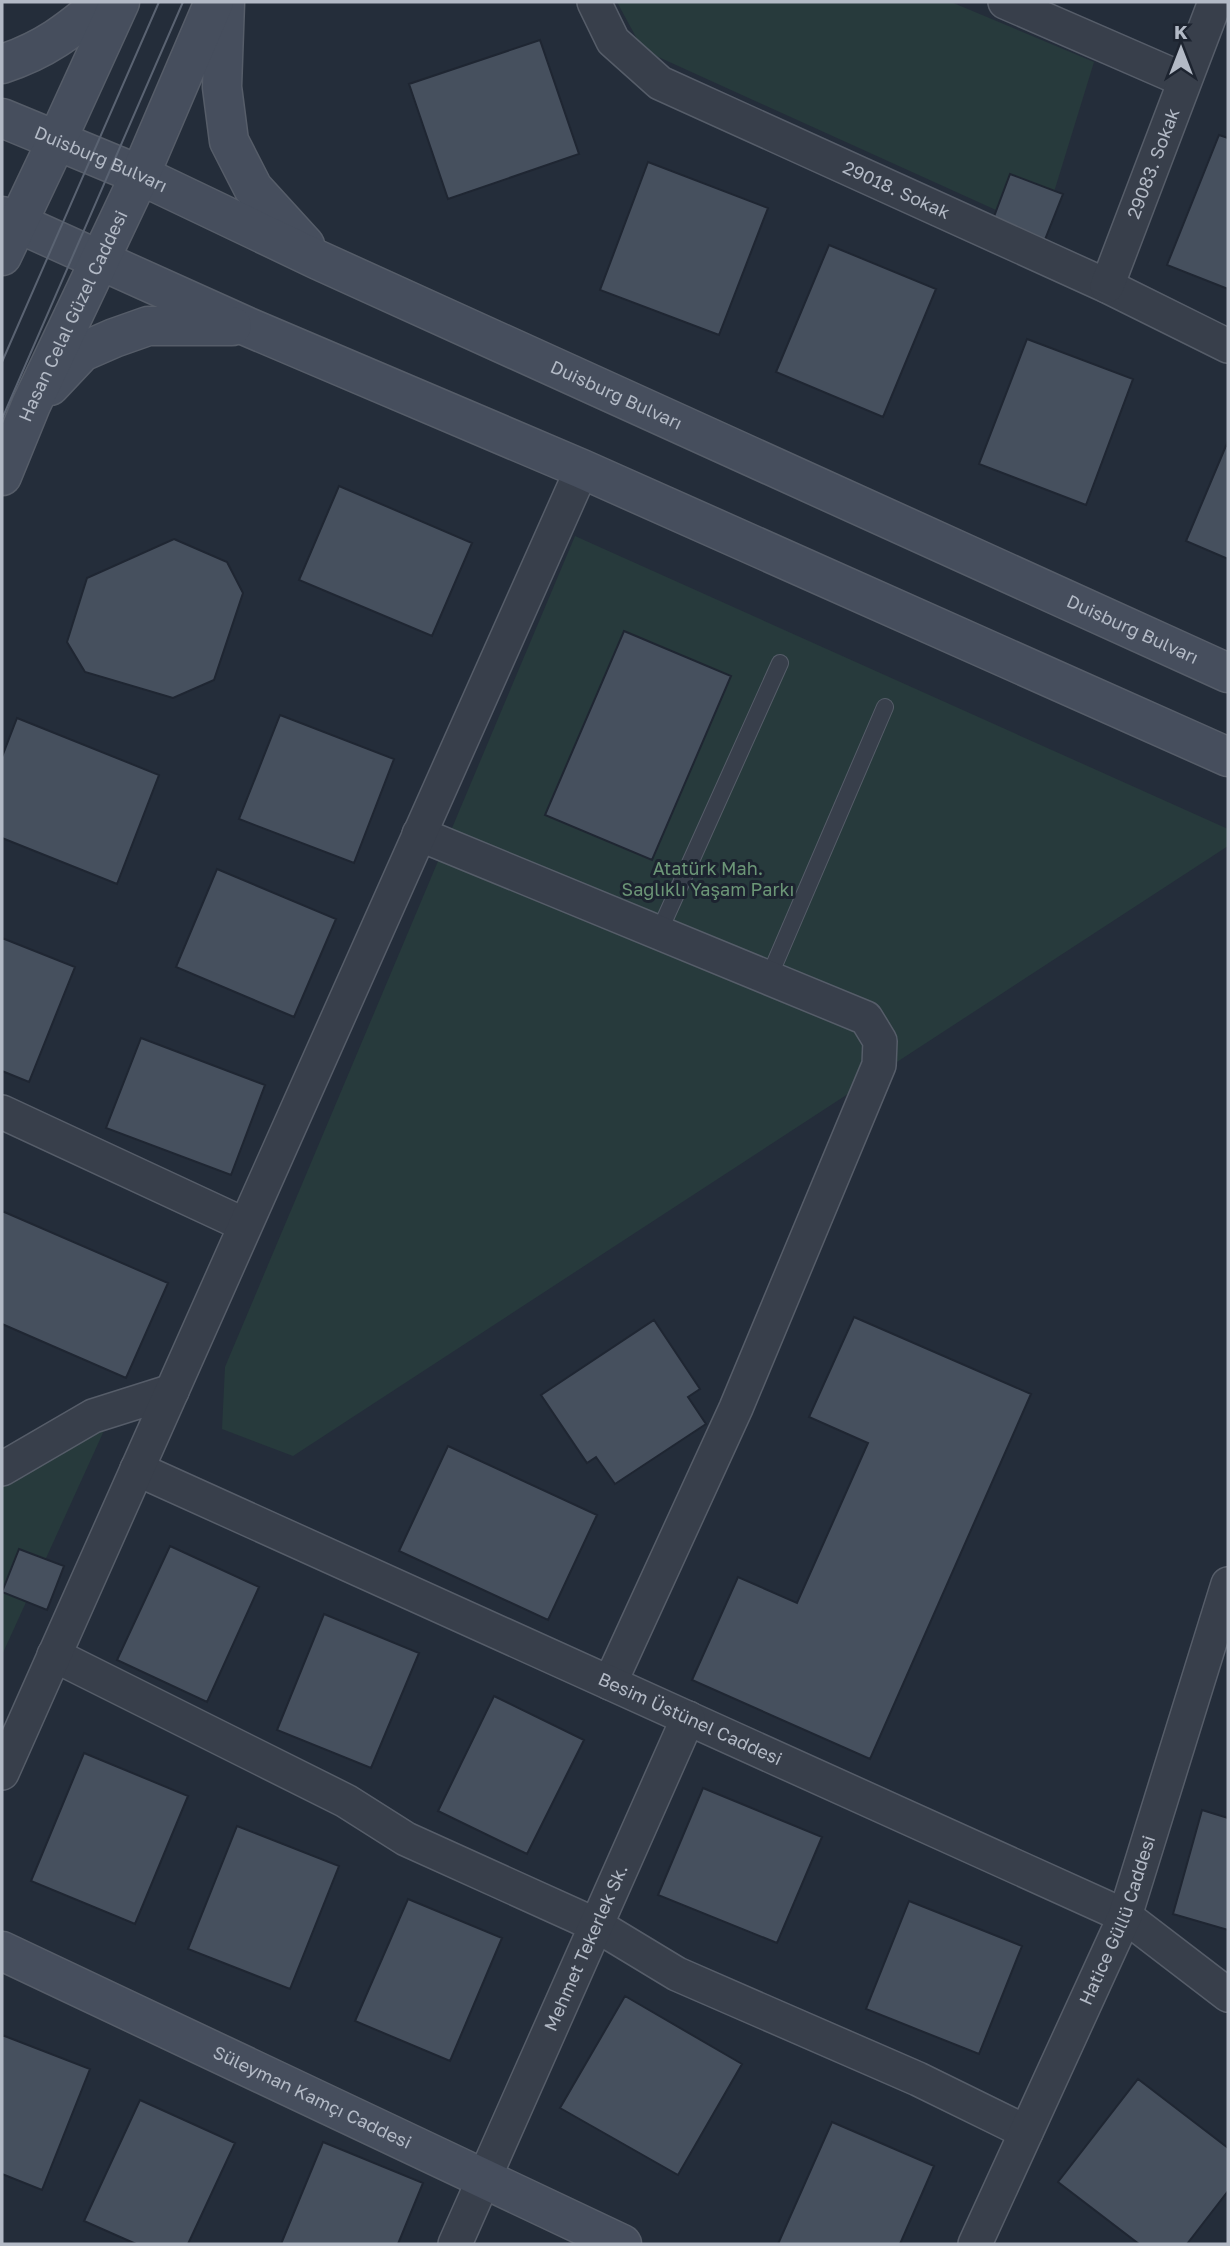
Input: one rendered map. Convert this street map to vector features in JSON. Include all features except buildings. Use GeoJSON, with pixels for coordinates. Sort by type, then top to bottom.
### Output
{"type":"FeatureCollection","features":[{"type":"Feature","properties":{"kind":"main road"},"geometry":{"type":"LineString","coordinates":[[2,64],[26,56],[69,31],[103,2]]}},
{"type":"Feature","properties":{"kind":"main road"},"geometry":{"type":"LineString","coordinates":[[120,2],[57,140],[7,232],[100,259],[248,327],[582,469],[1228,757]]}},
{"type":"Feature","properties":{"kind":"main road","name":"Hasan Celal Güzel Caddesi"},"geometry":{"type":"LineString","coordinates":[[2,476],[31,405],[140,175],[214,2]]}},
{"type":"Feature","properties":{"kind":"main road"},"geometry":{"type":"LineString","coordinates":[[226,2],[222,87],[229,141],[253,188],[318,260]]}},
{"type":"Feature","properties":{"kind":"main road","name":"Duisburg Bulvarı"},"geometry":{"type":"LineString","coordinates":[[2,118],[140,175],[318,260],[1228,673]]}},
{"type":"Feature","properties":{"kind":"main road"},"geometry":{"type":"LineString","coordinates":[[31,405],[82,352],[114,338],[148,326],[189,324],[248,327]]}},
{"type":"Feature","properties":{"kind":"main road","name":"Süleyman Kamçı Caddesi"},"geometry":{"type":"LineString","coordinates":[[2,1951],[622,2244]]}},
{"type":"Feature","properties":{"kind":"street","name":"29018. Sokak"},"geometry":{"type":"LineString","coordinates":[[594,2],[613,41],[660,83],[1107,286],[1228,346]]}},
{"type":"Feature","properties":{"kind":"street"},"geometry":{"type":"LineString","coordinates":[[1005,2],[1184,80]]}},
{"type":"Feature","properties":{"kind":"street","name":"29083. Sokak"},"geometry":{"type":"LineString","coordinates":[[1107,286],[1214,2]]}},
{"type":"Feature","properties":{"kind":"street"},"geometry":{"type":"LineString","coordinates":[[2,1773],[582,469]]}},
{"type":"Feature","properties":{"kind":"street"},"geometry":{"type":"LineString","coordinates":[[419,834],[866,1018],[880,1041],[879,1065],[736,1408],[611,1683]]}},
{"type":"Feature","properties":{"kind":"street"},"geometry":{"type":"LineString","coordinates":[[2,1112],[245,1225]]}},
{"type":"Feature","properties":{"kind":"street"},"geometry":{"type":"LineString","coordinates":[[2,1469],[93,1416],[172,1391]]}},
{"type":"Feature","properties":{"kind":"street","name":"Besim Üstünel Caddesi"},"geometry":{"type":"LineString","coordinates":[[137,1469],[1125,1916],[1228,1995]]}},
{"type":"Feature","properties":{"kind":"street","name":"Hatice Güllü Caddesi"},"geometry":{"type":"LineString","coordinates":[[975,2244],[1125,1916],[1228,1584]]}},
{"type":"Feature","properties":{"kind":"street"},"geometry":{"type":"LineString","coordinates":[[54,1655],[346,1801],[406,1839],[596,1925],[677,1973],[918,2079],[1026,2132]]}},
{"type":"Feature","properties":{"kind":"street","name":"Mehmet Tekerlek Sk."},"geometry":{"type":"LineString","coordinates":[[455,2244],[688,1718]]}},
{"type":"Feature","properties":{"kind":"lane"},"geometry":{"type":"LineString","coordinates":[[659,932],[780,663]]}},
{"type":"Feature","properties":{"kind":"lane"},"geometry":{"type":"LineString","coordinates":[[769,977],[885,707]]}},
{"type":"Feature","properties":{"kind":"green space"},"geometry":{"type":"Polygon","coordinates":[[[617,2],[951,2],[1094,62],[1042,231],[643,50],[617,2]]]}},
{"type":"Feature","properties":{"kind":"green space","name":"Atatürk Mah. Sağlıklı Yaşam Parkı"},"geometry":{"type":"Polygon","coordinates":[[[575,536],[1228,829],[1228,846],[293,1456],[222,1429],[225,1367],[575,536]]]}},
{"type":"Feature","properties":{"kind":"green space"},"geometry":{"type":"Polygon","coordinates":[[[107,1424],[2,1655],[2,1487],[107,1424]]]}},
{"type":"Feature","properties":{"kind":"tram line"},"geometry":{"type":"LineString","coordinates":[[2,362],[159,2]]}},
{"type":"Feature","properties":{"kind":"tram line"},"geometry":{"type":"LineString","coordinates":[[2,419],[183,2]]}}]}
